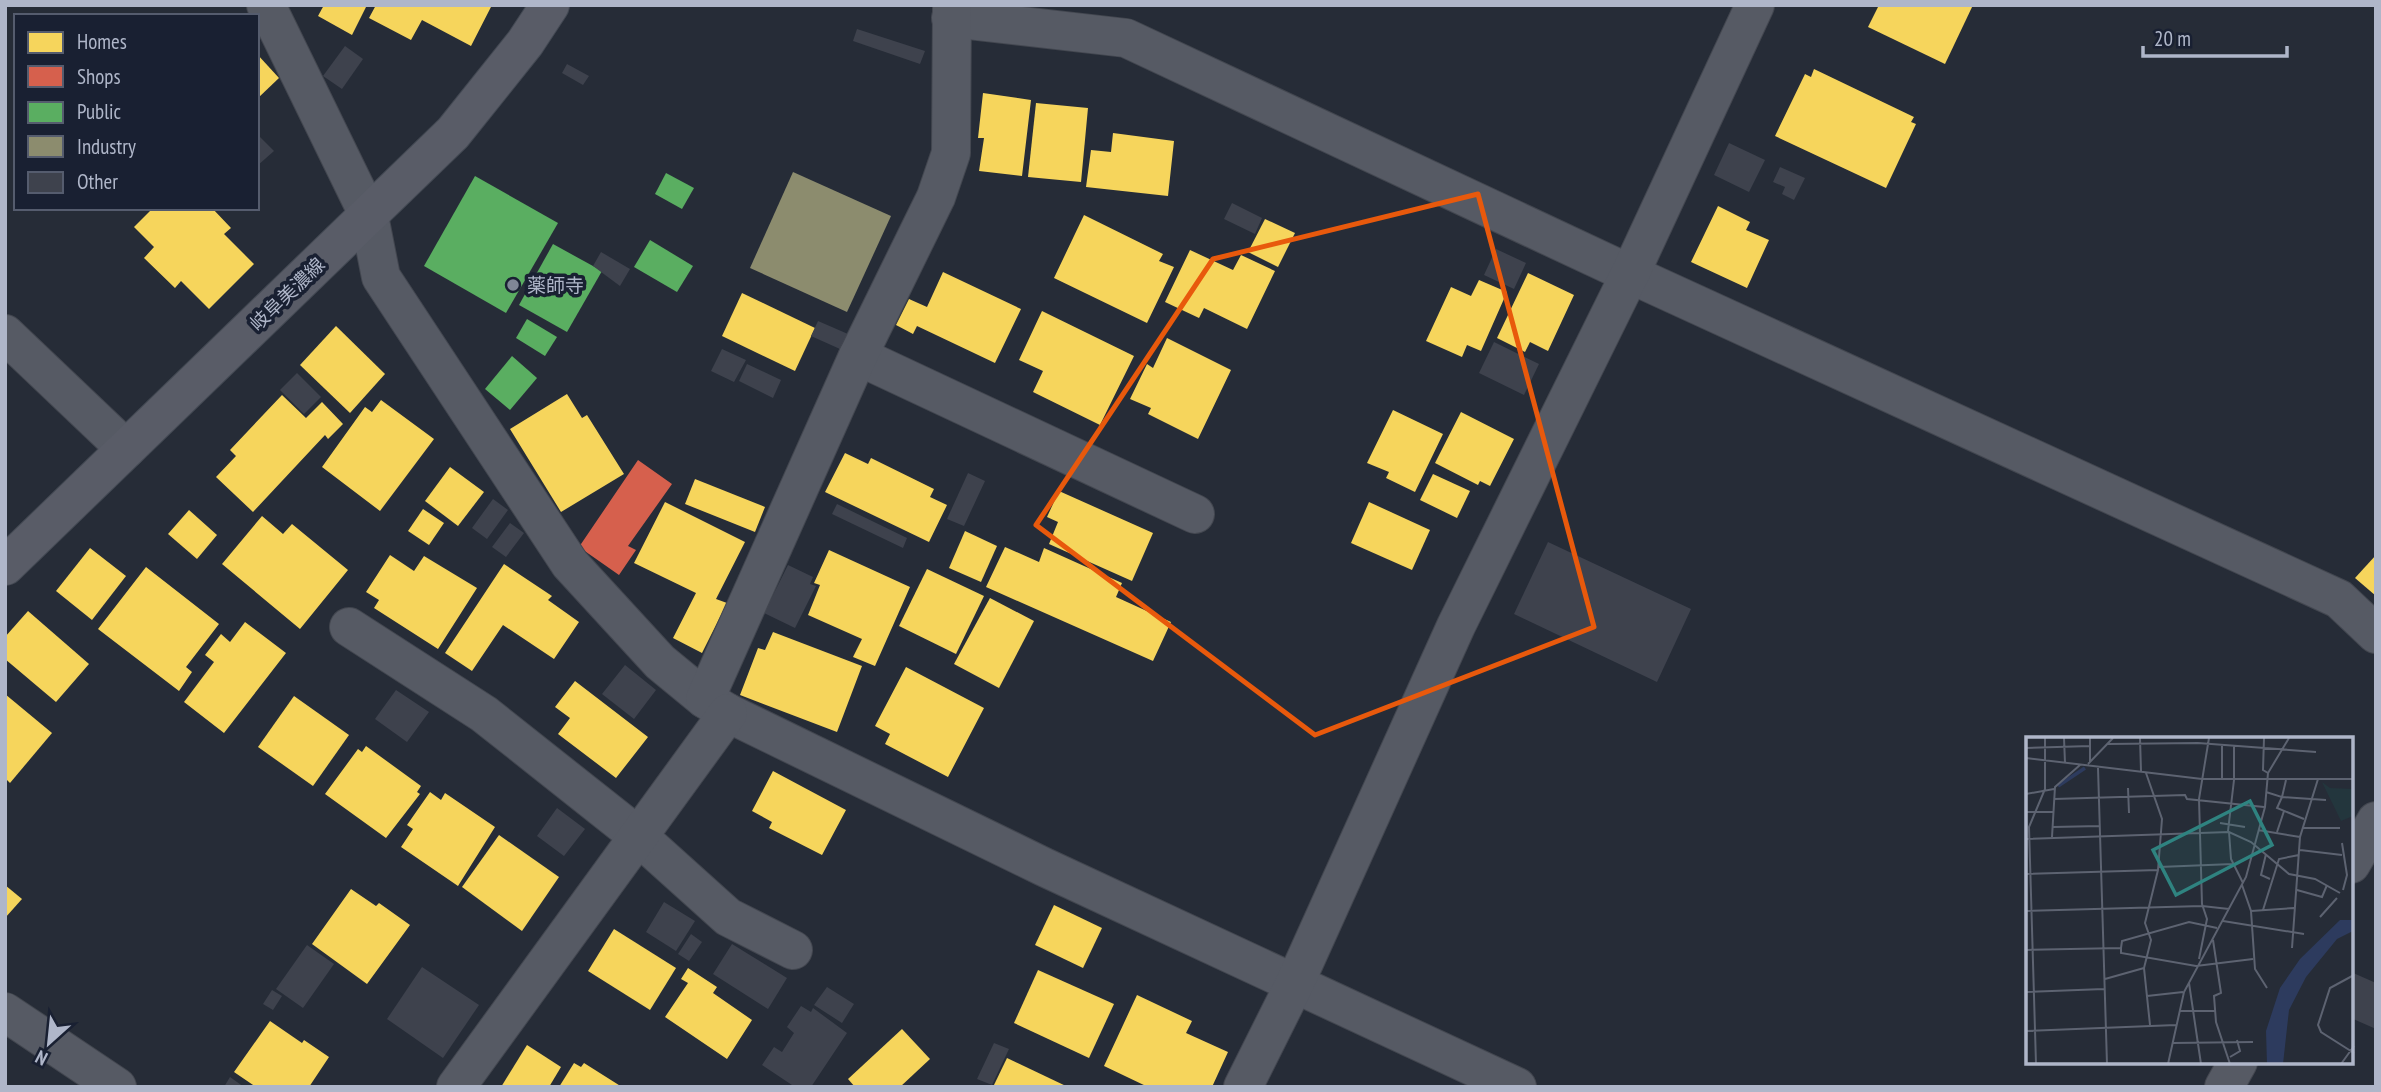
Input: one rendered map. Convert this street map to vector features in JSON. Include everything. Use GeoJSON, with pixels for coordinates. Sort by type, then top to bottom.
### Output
{"type":"FeatureCollection","features":[{"type":"Feature","properties":{"kind":"main road","name":"岐阜美濃線"},"geometry":{"type":"LineString","coordinates":[[5,566],[453,133],[525,43],[550,5]]}},
{"type":"Feature","properties":{"kind":"street"},"geometry":{"type":"LineString","coordinates":[[265,5],[369,216],[381,276],[570,564],[660,662],[716,706],[1294,985],[1517,1087]]}},
{"type":"Feature","properties":{"kind":"street"},"geometry":{"type":"LineString","coordinates":[[1243,1087],[1294,985],[1462,614],[1630,274],[1755,5]]}},
{"type":"Feature","properties":{"kind":"street"},"geometry":{"type":"LineString","coordinates":[[456,1087],[638,836],[716,706],[858,356],[936,197],[951,153],[951,12],[1126,38],[1630,274],[2339,599],[2376,634]]}},
{"type":"Feature","properties":{"kind":"street"},"geometry":{"type":"LineString","coordinates":[[5,334],[125,449]]}},
{"type":"Feature","properties":{"kind":"street"},"geometry":{"type":"LineString","coordinates":[[858,356],[1195,514]]}},
{"type":"Feature","properties":{"kind":"street"},"geometry":{"type":"LineString","coordinates":[[349,627],[484,714],[638,836],[728,917],[793,950]]}},
{"type":"Feature","properties":{"kind":"street"},"geometry":{"type":"LineString","coordinates":[[2353,861],[2376,821]]}},
{"type":"Feature","properties":{"kind":"street"},"geometry":{"type":"LineString","coordinates":[[5,1013],[117,1087]]}},
{"type":"Feature","properties":{"kind":"street"},"geometry":{"type":"LineString","coordinates":[[2224,1087],[2237,1064]]}},
{"type":"Feature","properties":{"kind":"highlighted area"},"geometry":{"type":"Polygon","coordinates":[[[1478,194],[1594,627],[1315,735],[1036,525],[1213,259],[1478,194]]]}},
{"type":"Feature","properties":{"kind":"building: Homes"},"geometry":{"type":"Polygon","coordinates":[[[324,5],[367,5],[352,35],[318,16],[324,5]]]}},
{"type":"Feature","properties":{"kind":"building: Homes"},"geometry":{"type":"Polygon","coordinates":[[[376,5],[492,5],[471,46],[422,20],[411,40],[369,18],[376,5]]]}},
{"type":"Feature","properties":{"kind":"building: Homes"},"geometry":{"type":"Polygon","coordinates":[[[1879,5],[1973,5],[1945,64],[1868,27],[1879,5]]]}},
{"type":"Feature","properties":{"kind":"building: Homes"},"geometry":{"type":"Polygon","coordinates":[[[259,56],[279,78],[259,97],[259,56]]]}},
{"type":"Feature","properties":{"kind":"building: Homes"},"geometry":{"type":"Polygon","coordinates":[[[1814,69],[1914,117],[1911,122],[1916,124],[1886,188],[1775,136],[1805,74],[1811,77],[1814,69]]]}},
{"type":"Feature","properties":{"kind":"building: Homes"},"geometry":{"type":"Polygon","coordinates":[[[983,93],[1031,100],[1022,176],[979,171],[984,138],[978,138],[983,93]]]}},
{"type":"Feature","properties":{"kind":"building: Homes"},"geometry":{"type":"Polygon","coordinates":[[[1036,103],[1088,108],[1081,182],[1028,177],[1036,103]]]}},
{"type":"Feature","properties":{"kind":"building: Homes"},"geometry":{"type":"Polygon","coordinates":[[[1113,133],[1174,141],[1168,196],[1086,187],[1091,150],[1111,152],[1113,133]]]}},
{"type":"Feature","properties":{"kind":"building: Homes"},"geometry":{"type":"Polygon","coordinates":[[[1718,206],[1750,222],[1746,230],[1769,240],[1747,288],[1691,262],[1718,206]]]}},
{"type":"Feature","properties":{"kind":"building: Homes"},"geometry":{"type":"Polygon","coordinates":[[[151,210],[214,210],[231,228],[224,234],[254,264],[209,309],[181,281],[175,288],[144,258],[154,247],[134,227],[151,210]]]}},
{"type":"Feature","properties":{"kind":"building: Homes"},"geometry":{"type":"Polygon","coordinates":[[[1084,215],[1163,254],[1159,261],[1174,267],[1147,323],[1054,278],[1084,215]]]}},
{"type":"Feature","properties":{"kind":"building: Homes"},"geometry":{"type":"Polygon","coordinates":[[[1265,219],[1295,233],[1278,267],[1248,252],[1265,219]]]}},
{"type":"Feature","properties":{"kind":"building: Homes"},"geometry":{"type":"Polygon","coordinates":[[[1190,250],[1233,270],[1241,255],[1275,271],[1247,329],[1204,308],[1199,318],[1165,302],[1190,250]]]}},
{"type":"Feature","properties":{"kind":"building: Homes"},"geometry":{"type":"Polygon","coordinates":[[[943,272],[1021,309],[995,363],[917,326],[913,334],[896,325],[909,299],[927,307],[943,272]]]}},
{"type":"Feature","properties":{"kind":"building: Homes"},"geometry":{"type":"Polygon","coordinates":[[[1528,273],[1574,295],[1548,351],[1530,342],[1525,352],[1497,338],[1528,273]]]}},
{"type":"Feature","properties":{"kind":"building: Homes"},"geometry":{"type":"Polygon","coordinates":[[[1479,280],[1507,292],[1481,351],[1467,345],[1462,357],[1426,341],[1451,287],[1471,296],[1479,280]]]}},
{"type":"Feature","properties":{"kind":"building: Homes"},"geometry":{"type":"Polygon","coordinates":[[[742,293],[815,328],[795,371],[722,336],[742,293]]]}},
{"type":"Feature","properties":{"kind":"building: Homes"},"geometry":{"type":"Polygon","coordinates":[[[1042,311],[1134,356],[1100,425],[1033,392],[1043,371],[1019,360],[1042,311]]]}},
{"type":"Feature","properties":{"kind":"building: Homes"},"geometry":{"type":"Polygon","coordinates":[[[336,326],[385,374],[350,413],[300,365],[336,326]]]}},
{"type":"Feature","properties":{"kind":"building: Homes"},"geometry":{"type":"Polygon","coordinates":[[[1167,338],[1231,370],[1198,439],[1148,414],[1151,408],[1130,399],[1147,364],[1153,368],[1167,338]]]}},
{"type":"Feature","properties":{"kind":"building: Homes"},"geometry":{"type":"Polygon","coordinates":[[[567,394],[582,418],[587,415],[624,474],[561,512],[510,429],[567,394]]]}},
{"type":"Feature","properties":{"kind":"building: Homes"},"geometry":{"type":"Polygon","coordinates":[[[282,395],[306,418],[322,402],[343,424],[328,439],[325,435],[253,512],[216,477],[236,456],[230,450],[282,395]]]}},
{"type":"Feature","properties":{"kind":"building: Homes"},"geometry":{"type":"Polygon","coordinates":[[[381,400],[434,439],[380,511],[322,467],[365,407],[372,412],[381,400]]]}},
{"type":"Feature","properties":{"kind":"building: Homes"},"geometry":{"type":"Polygon","coordinates":[[[1393,410],[1443,434],[1415,492],[1386,478],[1389,472],[1367,463],[1393,410]]]}},
{"type":"Feature","properties":{"kind":"building: Homes"},"geometry":{"type":"Polygon","coordinates":[[[1461,412],[1514,439],[1490,486],[1480,481],[1478,485],[1435,463],[1461,412]]]}},
{"type":"Feature","properties":{"kind":"building: Homes"},"geometry":{"type":"Polygon","coordinates":[[[845,453],[868,464],[871,458],[934,489],[930,497],[947,505],[929,542],[825,492],[845,453]]]}},
{"type":"Feature","properties":{"kind":"building: Homes"},"geometry":{"type":"Polygon","coordinates":[[[450,467],[484,492],[458,526],[425,501],[450,467]]]}},
{"type":"Feature","properties":{"kind":"building: Homes"},"geometry":{"type":"Polygon","coordinates":[[[1433,474],[1470,491],[1457,518],[1420,500],[1433,474]]]}},
{"type":"Feature","properties":{"kind":"building: Homes"},"geometry":{"type":"Polygon","coordinates":[[[695,479],[765,507],[755,532],[685,504],[695,479]]]}},
{"type":"Feature","properties":{"kind":"building: Homes"},"geometry":{"type":"Polygon","coordinates":[[[1059,491],[1153,533],[1132,581],[1049,544],[1058,522],[1047,517],[1059,491]]]}},
{"type":"Feature","properties":{"kind":"building: Homes"},"geometry":{"type":"Polygon","coordinates":[[[665,502],[745,542],[716,599],[727,603],[702,653],[673,638],[696,593],[634,563],[665,502]]]}},
{"type":"Feature","properties":{"kind":"building: Homes"},"geometry":{"type":"Polygon","coordinates":[[[1369,502],[1430,530],[1412,570],[1351,543],[1369,502]]]}},
{"type":"Feature","properties":{"kind":"building: Homes"},"geometry":{"type":"Polygon","coordinates":[[[423,509],[444,523],[429,545],[408,531],[423,509]]]}},
{"type":"Feature","properties":{"kind":"building: Homes"},"geometry":{"type":"Polygon","coordinates":[[[189,510],[217,535],[197,559],[168,534],[189,510]]]}},
{"type":"Feature","properties":{"kind":"building: Homes"},"geometry":{"type":"Polygon","coordinates":[[[262,516],[283,534],[292,524],[348,570],[300,629],[222,564],[262,516]]]}},
{"type":"Feature","properties":{"kind":"building: Homes"},"geometry":{"type":"Polygon","coordinates":[[[965,531],[997,546],[981,582],[949,568],[965,531]]]}},
{"type":"Feature","properties":{"kind":"building: Homes"},"geometry":{"type":"Polygon","coordinates":[[[1005,547],[1039,562],[1044,548],[1122,583],[1116,597],[1171,622],[1153,661],[986,587],[1005,547]]]}},
{"type":"Feature","properties":{"kind":"building: Homes"},"geometry":{"type":"Polygon","coordinates":[[[90,548],[126,576],[92,620],[56,591],[90,548]]]}},
{"type":"Feature","properties":{"kind":"building: Homes"},"geometry":{"type":"Polygon","coordinates":[[[829,550],[910,587],[875,666],[853,657],[862,639],[808,615],[820,585],[814,583],[829,550]]]}},
{"type":"Feature","properties":{"kind":"building: Homes"},"geometry":{"type":"Polygon","coordinates":[[[390,555],[414,571],[424,556],[477,588],[438,649],[374,608],[379,600],[366,592],[390,555]]]}},
{"type":"Feature","properties":{"kind":"building: Homes"},"geometry":{"type":"Polygon","coordinates":[[[2376,555],[2376,596],[2355,578],[2376,555]]]}},
{"type":"Feature","properties":{"kind":"building: Homes"},"geometry":{"type":"Polygon","coordinates":[[[504,564],[552,596],[548,600],[579,622],[554,659],[503,625],[472,671],[445,653],[504,564]]]}},
{"type":"Feature","properties":{"kind":"building: Homes"},"geometry":{"type":"Polygon","coordinates":[[[146,567],[219,624],[186,667],[192,672],[179,691],[98,629],[146,567]]]}},
{"type":"Feature","properties":{"kind":"building: Homes"},"geometry":{"type":"Polygon","coordinates":[[[927,569],[984,596],[956,654],[899,626],[927,569]]]}},
{"type":"Feature","properties":{"kind":"building: Homes"},"geometry":{"type":"Polygon","coordinates":[[[990,598],[1034,621],[999,688],[954,664],[990,598]]]}},
{"type":"Feature","properties":{"kind":"building: Homes"},"geometry":{"type":"Polygon","coordinates":[[[28,611],[89,664],[56,702],[5,659],[5,637],[28,611]]]}},
{"type":"Feature","properties":{"kind":"building: Homes"},"geometry":{"type":"Polygon","coordinates":[[[245,622],[286,653],[224,733],[184,702],[214,662],[205,655],[221,634],[230,642],[245,622]]]}},
{"type":"Feature","properties":{"kind":"building: Homes"},"geometry":{"type":"Polygon","coordinates":[[[773,632],[862,666],[837,732],[740,695],[758,648],[765,650],[773,632]]]}},
{"type":"Feature","properties":{"kind":"building: Homes"},"geometry":{"type":"Polygon","coordinates":[[[906,667],[984,708],[948,777],[885,744],[890,734],[875,726],[906,667]]]}},
{"type":"Feature","properties":{"kind":"building: Homes"},"geometry":{"type":"Polygon","coordinates":[[[575,681],[648,737],[616,778],[558,734],[570,718],[555,707],[575,681]]]}},
{"type":"Feature","properties":{"kind":"building: Homes"},"geometry":{"type":"Polygon","coordinates":[[[5,694],[52,733],[10,783],[5,778],[5,694]]]}},
{"type":"Feature","properties":{"kind":"building: Homes"},"geometry":{"type":"Polygon","coordinates":[[[294,696],[349,735],[313,786],[258,747],[294,696]]]}},
{"type":"Feature","properties":{"kind":"building: Homes"},"geometry":{"type":"Polygon","coordinates":[[[366,746],[421,786],[417,792],[420,794],[386,838],[325,794],[358,749],[362,752],[366,746]]]}},
{"type":"Feature","properties":{"kind":"building: Homes"},"geometry":{"type":"Polygon","coordinates":[[[773,771],[846,810],[822,855],[769,828],[772,822],[752,811],[773,771]]]}},
{"type":"Feature","properties":{"kind":"building: Homes"},"geometry":{"type":"Polygon","coordinates":[[[430,792],[441,800],[445,793],[495,827],[458,886],[401,847],[413,829],[407,825],[430,792]]]}},
{"type":"Feature","properties":{"kind":"building: Homes"},"geometry":{"type":"Polygon","coordinates":[[[499,835],[559,877],[522,931],[462,887],[499,835]]]}},
{"type":"Feature","properties":{"kind":"building: Homes"},"geometry":{"type":"Polygon","coordinates":[[[5,885],[22,899],[5,918],[5,885]]]}},
{"type":"Feature","properties":{"kind":"building: Homes"},"geometry":{"type":"Polygon","coordinates":[[[351,889],[376,906],[379,903],[410,925],[367,984],[312,944],[351,889]]]}},
{"type":"Feature","properties":{"kind":"building: Homes"},"geometry":{"type":"Polygon","coordinates":[[[1054,905],[1102,928],[1083,968],[1035,945],[1054,905]]]}},
{"type":"Feature","properties":{"kind":"building: Homes"},"geometry":{"type":"Polygon","coordinates":[[[614,929],[676,968],[650,1010],[588,971],[614,929]]]}},
{"type":"Feature","properties":{"kind":"building: Homes"},"geometry":{"type":"Polygon","coordinates":[[[688,968],[717,987],[713,993],[752,1020],[727,1059],[665,1017],[688,983],[681,979],[688,968]]]}},
{"type":"Feature","properties":{"kind":"building: Homes"},"geometry":{"type":"Polygon","coordinates":[[[1038,970],[1114,1004],[1089,1058],[1014,1023],[1038,970]]]}},
{"type":"Feature","properties":{"kind":"building: Homes"},"geometry":{"type":"Polygon","coordinates":[[[1137,995],[1192,1021],[1186,1033],[1228,1052],[1212,1087],[1148,1087],[1104,1066],[1137,995]]]}},
{"type":"Feature","properties":{"kind":"building: Homes"},"geometry":{"type":"Polygon","coordinates":[[[270,1021],[302,1043],[304,1040],[329,1057],[309,1087],[256,1087],[234,1072],[270,1021]]]}},
{"type":"Feature","properties":{"kind":"building: Homes"},"geometry":{"type":"Polygon","coordinates":[[[902,1029],[930,1059],[900,1087],[855,1087],[848,1079],[902,1029]]]}},
{"type":"Feature","properties":{"kind":"building: Homes"},"geometry":{"type":"Polygon","coordinates":[[[527,1045],[561,1067],[549,1087],[501,1087],[527,1045]]]}},
{"type":"Feature","properties":{"kind":"building: Homes"},"geometry":{"type":"Polygon","coordinates":[[[1007,1058],[1068,1087],[993,1087],[1007,1058]]]}},
{"type":"Feature","properties":{"kind":"building: Homes"},"geometry":{"type":"Polygon","coordinates":[[[574,1063],[581,1067],[584,1063],[622,1087],[559,1087],[574,1063]]]}},
{"type":"Feature","properties":{"kind":"building: Shops"},"geometry":{"type":"Polygon","coordinates":[[[638,460],[672,484],[628,546],[636,550],[619,575],[579,547],[638,460]]]}},
{"type":"Feature","properties":{"kind":"building: Public"},"geometry":{"type":"Polygon","coordinates":[[[666,173],[694,188],[682,209],[655,194],[666,173]]]}},
{"type":"Feature","properties":{"kind":"building: Public"},"geometry":{"type":"Polygon","coordinates":[[[475,176],[558,223],[506,313],[424,266],[475,176]]]}},
{"type":"Feature","properties":{"kind":"building: Public"},"geometry":{"type":"Polygon","coordinates":[[[650,240],[693,266],[677,292],[634,267],[650,240]]]}},
{"type":"Feature","properties":{"kind":"building: Public"},"geometry":{"type":"Polygon","coordinates":[[[553,244],[602,271],[567,332],[519,305],[553,244]]]}},
{"type":"Feature","properties":{"kind":"building: Public"},"geometry":{"type":"Polygon","coordinates":[[[527,319],[557,337],[545,356],[516,338],[527,319]]]}},
{"type":"Feature","properties":{"kind":"building: Public"},"geometry":{"type":"Polygon","coordinates":[[[512,356],[537,378],[510,410],[485,389],[512,356]]]}},
{"type":"Feature","properties":{"kind":"building: Industry"},"geometry":{"type":"Polygon","coordinates":[[[793,172],[891,216],[847,312],[750,268],[793,172]]]}},
{"type":"Feature","properties":{"kind":"building: Other"},"geometry":{"type":"Polygon","coordinates":[[[857,29],[925,51],[920,64],[853,41],[857,29]]]}},
{"type":"Feature","properties":{"kind":"building: Other"},"geometry":{"type":"Polygon","coordinates":[[[345,46],[363,59],[342,89],[323,76],[345,46]]]}},
{"type":"Feature","properties":{"kind":"building: Other"},"geometry":{"type":"Polygon","coordinates":[[[567,64],[589,76],[583,85],[562,73],[567,64]]]}},
{"type":"Feature","properties":{"kind":"building: Other"},"geometry":{"type":"Polygon","coordinates":[[[259,136],[274,151],[259,164],[259,136]]]}},
{"type":"Feature","properties":{"kind":"building: Other"},"geometry":{"type":"Polygon","coordinates":[[[1729,143],[1765,160],[1749,192],[1714,175],[1729,143]]]}},
{"type":"Feature","properties":{"kind":"building: Other"},"geometry":{"type":"Polygon","coordinates":[[[1780,167],[1805,178],[1794,200],[1782,194],[1785,187],[1773,182],[1780,167]]]}},
{"type":"Feature","properties":{"kind":"building: Other"},"geometry":{"type":"Polygon","coordinates":[[[1232,203],[1262,218],[1255,234],[1224,219],[1232,203]]]}},
{"type":"Feature","properties":{"kind":"building: Other"},"geometry":{"type":"Polygon","coordinates":[[[1496,249],[1526,263],[1514,289],[1484,275],[1496,249]]]}},
{"type":"Feature","properties":{"kind":"building: Other"},"geometry":{"type":"Polygon","coordinates":[[[601,252],[630,269],[620,286],[593,266],[601,252]]]}},
{"type":"Feature","properties":{"kind":"building: Other"},"geometry":{"type":"Polygon","coordinates":[[[818,321],[848,334],[840,349],[811,336],[818,321]]]}},
{"type":"Feature","properties":{"kind":"building: Other"},"geometry":{"type":"Polygon","coordinates":[[[1494,342],[1539,364],[1524,395],[1479,373],[1494,342]]]}},
{"type":"Feature","properties":{"kind":"building: Other"},"geometry":{"type":"Polygon","coordinates":[[[722,349],[746,360],[734,382],[711,371],[722,349]]]}},
{"type":"Feature","properties":{"kind":"building: Other"},"geometry":{"type":"Polygon","coordinates":[[[747,364],[781,380],[773,398],[739,381],[747,364]]]}},
{"type":"Feature","properties":{"kind":"building: Other"},"geometry":{"type":"Polygon","coordinates":[[[297,373],[321,397],[304,414],[280,390],[297,373]]]}},
{"type":"Feature","properties":{"kind":"building: Other"},"geometry":{"type":"Polygon","coordinates":[[[968,473],[985,481],[964,526],[947,519],[968,473]]]}},
{"type":"Feature","properties":{"kind":"building: Other"},"geometry":{"type":"Polygon","coordinates":[[[493,499],[508,510],[487,539],[472,528],[493,499]]]}},
{"type":"Feature","properties":{"kind":"building: Other"},"geometry":{"type":"Polygon","coordinates":[[[837,504],[907,538],[903,548],[832,514],[837,504]]]}},
{"type":"Feature","properties":{"kind":"building: Other"},"geometry":{"type":"Polygon","coordinates":[[[510,523],[524,533],[506,557],[492,547],[510,523]]]}},
{"type":"Feature","properties":{"kind":"building: Other"},"geometry":{"type":"Polygon","coordinates":[[[1548,542],[1691,609],[1657,682],[1514,614],[1548,542]]]}},
{"type":"Feature","properties":{"kind":"building: Other"},"geometry":{"type":"Polygon","coordinates":[[[788,565],[813,577],[810,584],[816,586],[795,628],[764,613],[788,565]]]}},
{"type":"Feature","properties":{"kind":"building: Other"},"geometry":{"type":"Polygon","coordinates":[[[625,665],[656,690],[634,719],[602,694],[625,665]]]}},
{"type":"Feature","properties":{"kind":"building: Other"},"geometry":{"type":"Polygon","coordinates":[[[396,690],[429,712],[407,742],[375,719],[396,690]]]}},
{"type":"Feature","properties":{"kind":"building: Other"},"geometry":{"type":"Polygon","coordinates":[[[557,808],[585,829],[564,856],[537,836],[557,808]]]}},
{"type":"Feature","properties":{"kind":"building: Other"},"geometry":{"type":"Polygon","coordinates":[[[664,902],[695,921],[676,951],[646,932],[664,902]]]}},
{"type":"Feature","properties":{"kind":"building: Other"},"geometry":{"type":"Polygon","coordinates":[[[691,934],[702,942],[689,961],[678,954],[691,934]]]}},
{"type":"Feature","properties":{"kind":"building: Other"},"geometry":{"type":"Polygon","coordinates":[[[732,944],[787,978],[768,1009],[713,974],[732,944]]]}},
{"type":"Feature","properties":{"kind":"building: Other"},"geometry":{"type":"Polygon","coordinates":[[[307,945],[334,964],[303,1008],[276,989],[307,945]]]}},
{"type":"Feature","properties":{"kind":"building: Other"},"geometry":{"type":"Polygon","coordinates":[[[422,967],[479,1005],[443,1058],[387,1019],[422,967]]]}},
{"type":"Feature","properties":{"kind":"building: Other"},"geometry":{"type":"Polygon","coordinates":[[[2353,973],[2376,983],[2376,1029],[2353,1019],[2353,973]]]}},
{"type":"Feature","properties":{"kind":"building: Other"},"geometry":{"type":"Polygon","coordinates":[[[827,987],[854,1004],[842,1023],[814,1005],[827,987]]]}},
{"type":"Feature","properties":{"kind":"building: Other"},"geometry":{"type":"Polygon","coordinates":[[[272,990],[282,996],[273,1010],[263,1004],[272,990]]]}},
{"type":"Feature","properties":{"kind":"building: Other"},"geometry":{"type":"Polygon","coordinates":[[[801,1006],[811,1012],[813,1008],[847,1033],[811,1087],[795,1087],[762,1065],[774,1047],[782,1052],[794,1033],[787,1027],[801,1006]]]}},
{"type":"Feature","properties":{"kind":"building: Other"},"geometry":{"type":"Polygon","coordinates":[[[994,1043],[1009,1049],[992,1085],[977,1079],[994,1043]]]}},
{"type":"Feature","properties":{"kind":"building: Other"},"geometry":{"type":"Polygon","coordinates":[[[230,1077],[244,1087],[224,1087],[230,1077]]]}},
{"type":"Feature","properties":{"kind":"place","name":"薬師寺"},"geometry":{"type":"Point","coordinates":[513,285]}}]}
